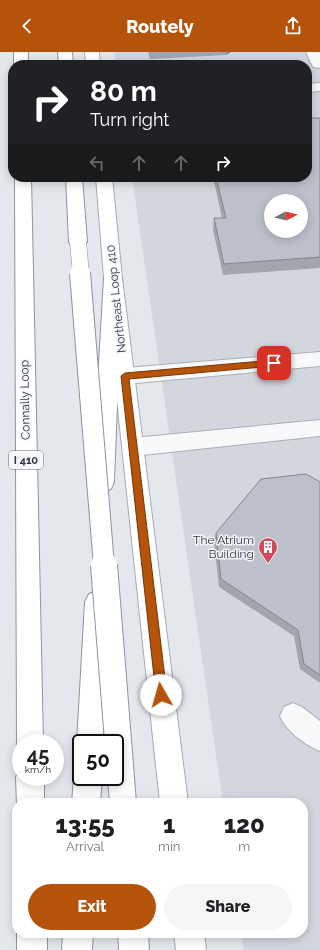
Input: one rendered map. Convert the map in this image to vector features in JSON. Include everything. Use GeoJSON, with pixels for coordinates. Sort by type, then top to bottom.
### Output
{"type":"FeatureCollection","features":[{"type":"Feature","properties":{"kind":"main road","name":"Connally Loop"},"geometry":{"type":"LineString","coordinates":[[23,182],[30,734]]}},
{"type":"Feature","properties":{"kind":"main road"},"geometry":{"type":"LineString","coordinates":[[74,182],[122,798]]}},
{"type":"Feature","properties":{"kind":"main road","name":"Northeast Loop 410"},"geometry":{"type":"LineString","coordinates":[[104,182],[113,278],[173,798]]}},
{"type":"Feature","properties":{"kind":"main road"},"geometry":{"type":"LineString","coordinates":[[90,734],[113,278]]}},
{"type":"Feature","properties":{"kind":"main road"},"geometry":{"type":"LineString","coordinates":[[30,786],[30,798]]}},
{"type":"Feature","properties":{"kind":"main road"},"geometry":{"type":"LineString","coordinates":[[86,798],[87,786]]}},
{"type":"Feature","properties":{"kind":"main road"},"geometry":{"type":"LineString","coordinates":[[32,938],[32,950]]}},
{"type":"Feature","properties":{"kind":"main road"},"geometry":{"type":"LineString","coordinates":[[77,950],[78,938]]}},
{"type":"Feature","properties":{"kind":"main road"},"geometry":{"type":"LineString","coordinates":[[133,938],[134,950]]}},
{"type":"Feature","properties":{"kind":"main road"},"geometry":{"type":"LineString","coordinates":[[190,938],[191,950]]}},
{"type":"Feature","properties":{"kind":"lane"},"geometry":{"type":"LineString","coordinates":[[125,376],[320,359]]}},
{"type":"Feature","properties":{"kind":"lane"},"geometry":{"type":"LineString","coordinates":[[133,447],[320,428]]}},
{"type":"Feature","properties":{"kind":"lane"},"geometry":{"type":"LineString","coordinates":[[293,716],[320,738]]}},
{"type":"Feature","properties":{"kind":"shaded area"},"geometry":{"type":"Polygon","coordinates":[[[114,52],[320,52],[320,950],[244,950],[242,938],[308,938],[308,798],[222,798],[133,182],[312,182],[312,60],[115,60],[114,52]]]}},
{"type":"Feature","properties":{"kind":"building"},"geometry":{"type":"Polygon","coordinates":[[[312,118],[320,118],[320,257],[224,264],[214,218],[226,218],[217,182],[312,182],[312,118]]]}},
{"type":"Feature","properties":{"kind":"building","name":"The Atrium Building"},"geometry":{"type":"Polygon","coordinates":[[[306,474],[320,482],[320,675],[304,664],[298,630],[221,579],[216,533],[261,479],[306,474]]]}},
{"type":"Feature","properties":{"kind":"place","name":"The Atrium Building"},"geometry":{"type":"Point","coordinates":[268,564]}},
{"type":"Feature","properties":{"kind":"route"},"geometry":{"type":"LineString","coordinates":[[161,695],[125,376],[274,363]]}}]}
